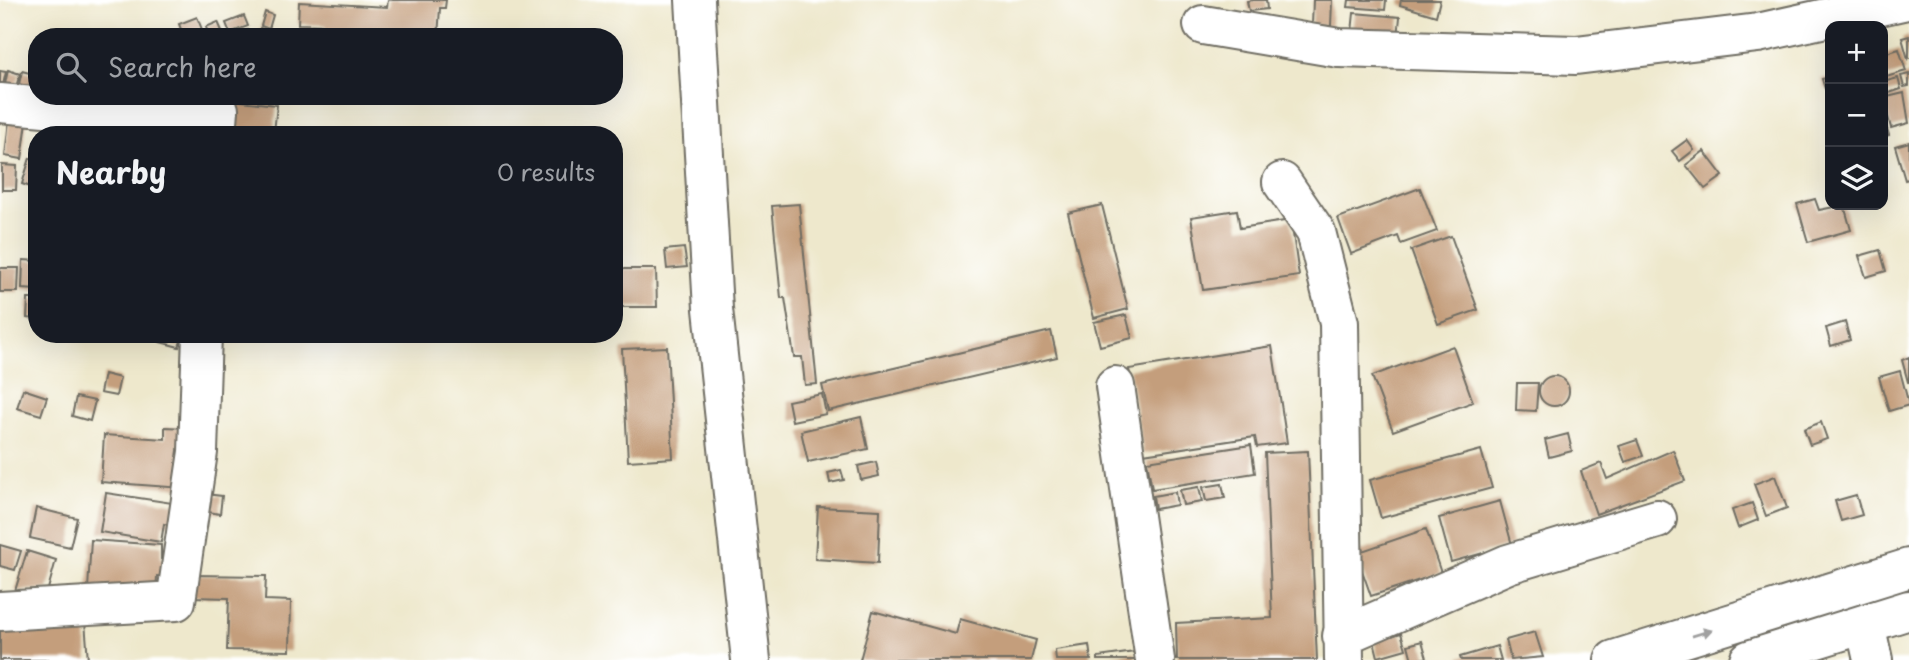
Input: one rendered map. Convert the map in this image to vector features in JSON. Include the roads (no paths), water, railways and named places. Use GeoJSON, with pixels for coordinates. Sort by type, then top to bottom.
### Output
{"type":"FeatureCollection","features":[{"type":"Feature","properties":{"kind":"street"},"geometry":{"type":"LineString","coordinates":[[695,0],[713,309],[751,660]]}},
{"type":"Feature","properties":{"kind":"street"},"geometry":{"type":"LineString","coordinates":[[1203,25],[1339,48],[1576,55],[1758,33],[1907,0]]}},
{"type":"Feature","properties":{"kind":"street"},"geometry":{"type":"LineString","coordinates":[[0,103],[122,114],[219,110],[218,126]]}},
{"type":"Feature","properties":{"kind":"street"},"geometry":{"type":"LineString","coordinates":[[1282,182],[1316,232],[1339,323],[1343,648],[1508,564],[1657,519]]}},
{"type":"Feature","properties":{"kind":"street"},"geometry":{"type":"LineString","coordinates":[[0,611],[176,601],[198,452],[202,343]]}},
{"type":"Feature","properties":{"kind":"street"},"geometry":{"type":"LineString","coordinates":[[1115,386],[1155,660]]}},
{"type":"Feature","properties":{"kind":"street"},"geometry":{"type":"LineString","coordinates":[[1614,660],[1909,568]]}},
{"type":"Feature","properties":{"kind":"street"},"geometry":{"type":"LineString","coordinates":[[1749,660],[1869,642],[1909,610]]}}]}
